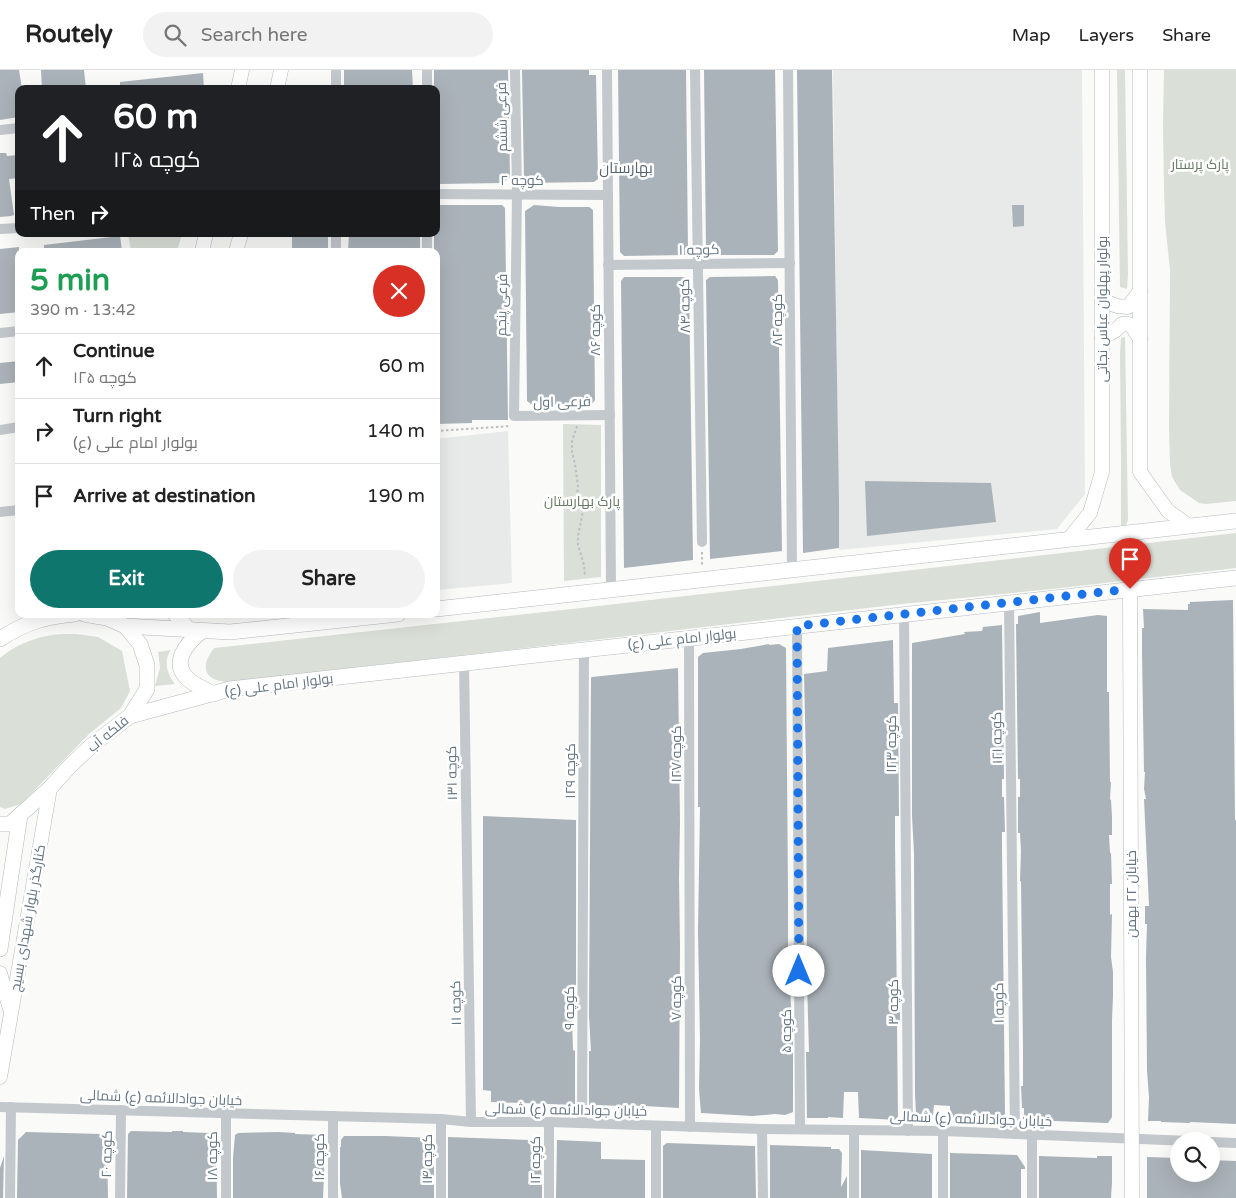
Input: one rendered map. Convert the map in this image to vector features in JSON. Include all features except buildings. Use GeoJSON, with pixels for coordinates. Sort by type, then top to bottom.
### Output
{"type":"FeatureCollection","features":[{"type":"Feature","properties":{"kind":"main road"},"geometry":{"type":"LineString","coordinates":[[239,85],[242,70]]}},
{"type":"Feature","properties":{"kind":"main road"},"geometry":{"type":"LineString","coordinates":[[278,85],[281,70]]}},
{"type":"Feature","properties":{"kind":"main road","name":"بولوار پهلوان عباس نجاتی"},"geometry":{"type":"LineString","coordinates":[[1069,539],[1090,513],[1102,472],[1102,70]]}},
{"type":"Feature","properties":{"kind":"main road"},"geometry":{"type":"LineString","coordinates":[[1140,70],[1140,472],[1168,511],[1189,526]]}},
{"type":"Feature","properties":{"kind":"main road"},"geometry":{"type":"LineString","coordinates":[[1102,300],[1117,306],[1128,307],[1140,291]]}},
{"type":"Feature","properties":{"kind":"main road"},"geometry":{"type":"LineString","coordinates":[[1102,338],[1122,324],[1129,324],[1140,340]]}},
{"type":"Feature","properties":{"kind":"main road"},"geometry":{"type":"LineString","coordinates":[[440,610],[1236,521]]}},
{"type":"Feature","properties":{"kind":"main road","name":"بولوار امام علی (ع)"},"geometry":{"type":"LineString","coordinates":[[130,716],[230,690],[1236,578]]}},
{"type":"Feature","properties":{"kind":"main road","name":"خیابان ۲۲ بهمن"},"geometry":{"type":"LineString","coordinates":[[1130,589],[1132,1198]]}},
{"type":"Feature","properties":{"kind":"main road"},"geometry":{"type":"LineString","coordinates":[[0,639],[29,623],[45,618]]}},
{"type":"Feature","properties":{"kind":"main road"},"geometry":{"type":"LineString","coordinates":[[107,618],[195,631],[230,632],[361,618]]}},
{"type":"Feature","properties":{"kind":"main road"},"geometry":{"type":"LineString","coordinates":[[180,618],[195,631]]}},
{"type":"Feature","properties":{"kind":"main road","name":"فلکه آب"},"geometry":{"type":"LineString","coordinates":[[0,824],[10,824],[50,788],[91,746],[130,716],[147,690],[147,665],[140,644],[121,621]]}},
{"type":"Feature","properties":{"kind":"main road"},"geometry":{"type":"LineString","coordinates":[[195,631],[182,652],[181,672],[190,681],[214,694]]}},
{"type":"Feature","properties":{"kind":"main road","name":"کنارگذر بلوار شهدای بسیج"},"geometry":{"type":"LineString","coordinates":[[0,1077],[50,788]]}},
{"type":"Feature","properties":{"kind":"main road"},"geometry":{"type":"LineString","coordinates":[[0,949],[20,815]]}},
{"type":"Feature","properties":{"kind":"main road"},"geometry":{"type":"LineString","coordinates":[[0,973],[11,1012]]}},
{"type":"Feature","properties":{"kind":"street"},"geometry":{"type":"LineString","coordinates":[[336,70],[336,85]]}},
{"type":"Feature","properties":{"kind":"street"},"geometry":{"type":"LineString","coordinates":[[427,70],[427,85]]}},
{"type":"Feature","properties":{"kind":"street","name":"فرعی ششم"},"geometry":{"type":"LineString","coordinates":[[515,70],[517,194]]}},
{"type":"Feature","properties":{"kind":"street","name":"کوچه ۸۶"},"geometry":{"type":"LineString","coordinates":[[607,70],[611,590]]}},
{"type":"Feature","properties":{"kind":"street","name":"کوچه ۸۴"},"geometry":{"type":"LineString","coordinates":[[695,70],[702,542]]}},
{"type":"Feature","properties":{"kind":"street","name":"کوچه ۸۲"},"geometry":{"type":"LineString","coordinates":[[788,70],[792,570]]}},
{"type":"Feature","properties":{"kind":"street"},"geometry":{"type":"LineString","coordinates":[[0,130],[15,128]]}},
{"type":"Feature","properties":{"kind":"street","name":"کوچه ۲"},"geometry":{"type":"LineString","coordinates":[[440,194],[608,195]]}},
{"type":"Feature","properties":{"kind":"street","name":"فرعی پنجم"},"geometry":{"type":"LineString","coordinates":[[514,416],[517,194]]}},
{"type":"Feature","properties":{"kind":"street"},"geometry":{"type":"LineString","coordinates":[[0,229],[15,228]]}},
{"type":"Feature","properties":{"kind":"street","name":"کوچه ۱"},"geometry":{"type":"LineString","coordinates":[[608,265],[790,263]]}},
{"type":"Feature","properties":{"kind":"street"},"geometry":{"type":"LineString","coordinates":[[0,333],[15,331]]}},
{"type":"Feature","properties":{"kind":"street","name":"فرعی اول"},"geometry":{"type":"LineString","coordinates":[[514,416],[610,415]]}},
{"type":"Feature","properties":{"kind":"street"},"geometry":{"type":"LineString","coordinates":[[0,430],[15,428]]}},
{"type":"Feature","properties":{"kind":"street"},"geometry":{"type":"LineString","coordinates":[[0,512],[15,510]]}},
{"type":"Feature","properties":{"kind":"street","name":"کوچه ۱۲۱"},"geometry":{"type":"LineString","coordinates":[[1009,603],[1012,872]]}},
{"type":"Feature","properties":{"kind":"street","name":"کوچه ۱۲۳"},"geometry":{"type":"LineString","coordinates":[[904,614],[906,873]]}},
{"type":"Feature","properties":{"kind":"street","name":"کوچه ۵"},"geometry":{"type":"LineString","coordinates":[[797,626],[800,1129]]}},
{"type":"Feature","properties":{"kind":"street","name":"کوچه ۱۲۷"},"geometry":{"type":"LineString","coordinates":[[689,638],[690,869]]}},
{"type":"Feature","properties":{"kind":"street","name":"کوچه ۱۲۹"},"geometry":{"type":"LineString","coordinates":[[583,892],[584,650]]}},
{"type":"Feature","properties":{"kind":"street","name":"کوچه ۱۳۱"},"geometry":{"type":"LineString","coordinates":[[464,663],[468,883]]}},
{"type":"Feature","properties":{"kind":"street","name":"کوچه ۷"},"geometry":{"type":"LineString","coordinates":[[690,869],[690,1126]]}},
{"type":"Feature","properties":{"kind":"street","name":"کوچه ۱"},"geometry":{"type":"LineString","coordinates":[[1012,872],[1014,1134]]}},
{"type":"Feature","properties":{"kind":"street","name":"کوچه ۳"},"geometry":{"type":"LineString","coordinates":[[906,873],[908,1131]]}},
{"type":"Feature","properties":{"kind":"street","name":"کوچه ۱۱"},"geometry":{"type":"LineString","coordinates":[[468,883],[471,1122]]}},
{"type":"Feature","properties":{"kind":"street","name":"کوچه ۹"},"geometry":{"type":"LineString","coordinates":[[582,1123],[583,892]]}},
{"type":"Feature","properties":{"kind":"street","name":"خیابان جوادالائمه (ع) شمالی"},"geometry":{"type":"LineString","coordinates":[[0,1107],[333,1116],[471,1122],[943,1131],[1170,1140]]}},
{"type":"Feature","properties":{"kind":"street"},"geometry":{"type":"LineString","coordinates":[[10,1198],[11,1107]]}},
{"type":"Feature","properties":{"kind":"street","name":"کوچه ۲۰"},"geometry":{"type":"LineString","coordinates":[[120,1198],[121,1110]]}},
{"type":"Feature","properties":{"kind":"street","name":"کوچه ۱۸"},"geometry":{"type":"LineString","coordinates":[[226,1113],[226,1198]]}},
{"type":"Feature","properties":{"kind":"street","name":"کوچه ۱۶"},"geometry":{"type":"LineString","coordinates":[[333,1116],[333,1198]]}},
{"type":"Feature","properties":{"kind":"street","name":"کوچه ۱۴"},"geometry":{"type":"LineString","coordinates":[[441,1120],[441,1198]]}},
{"type":"Feature","properties":{"kind":"street","name":"کوچه ۱۲"},"geometry":{"type":"LineString","coordinates":[[549,1122],[549,1198]]}},
{"type":"Feature","properties":{"kind":"street"},"geometry":{"type":"LineString","coordinates":[[656,1126],[656,1198]]}},
{"type":"Feature","properties":{"kind":"street"},"geometry":{"type":"LineString","coordinates":[[762,1129],[763,1198]]}},
{"type":"Feature","properties":{"kind":"street"},"geometry":{"type":"LineString","coordinates":[[854,1130],[854,1198]]}},
{"type":"Feature","properties":{"kind":"street"},"geometry":{"type":"LineString","coordinates":[[943,1131],[943,1198]]}},
{"type":"Feature","properties":{"kind":"street"},"geometry":{"type":"LineString","coordinates":[[1032,1135],[1032,1198]]}},
{"type":"Feature","properties":{"kind":"street"},"geometry":{"type":"LineString","coordinates":[[1220,1142],[1236,1143]]}},
{"type":"Feature","properties":{"kind":"path"},"geometry":{"type":"LineString","coordinates":[[579,415],[572,441],[572,452],[578,486],[577,497],[583,511],[578,545],[585,576]]}},
{"type":"Feature","properties":{"kind":"path"},"geometry":{"type":"LineString","coordinates":[[440,432],[513,426],[514,416]]}},
{"type":"Feature","properties":{"kind":"path"},"geometry":{"type":"LineString","coordinates":[[702,542],[702,580]]}},
{"type":"Feature","properties":{"kind":"shaded area"},"geometry":{"type":"Polygon","coordinates":[[[833,70],[1082,70],[1085,494],[1057,529],[839,550],[833,70]]]}},
{"type":"Feature","properties":{"kind":"shaded area"},"geometry":{"type":"Polygon","coordinates":[[[508,431],[512,583],[440,590],[440,439],[508,431]]]}},
{"type":"Feature","properties":{"kind":"green space"},"geometry":{"type":"Polygon","coordinates":[[[1117,70],[1125,70],[1127,289],[1120,287],[1117,70]]]}},
{"type":"Feature","properties":{"kind":"green space","name":"پارک پرستار"},"geometry":{"type":"Polygon","coordinates":[[[1164,70],[1236,70],[1236,501],[1199,503],[1180,490],[1172,477],[1169,429],[1170,270],[1165,222],[1164,187],[1164,70]]]}},
{"type":"Feature","properties":{"kind":"green space"},"geometry":{"type":"Polygon","coordinates":[[[129,237],[181,237],[178,248],[130,248],[129,237]]]}},
{"type":"Feature","properties":{"kind":"green space"},"geometry":{"type":"Polygon","coordinates":[[[1125,337],[1128,520],[1126,525],[1122,526],[1120,354],[1121,338],[1125,337]]]}},
{"type":"Feature","properties":{"kind":"green space","name":"پارک بهارستان"},"geometry":{"type":"Polygon","coordinates":[[[563,424],[601,425],[601,577],[564,581],[563,424]]]}},
{"type":"Feature","properties":{"kind":"green space"},"geometry":{"type":"Polygon","coordinates":[[[1236,533],[1236,568],[902,604],[225,682],[212,678],[206,671],[206,663],[214,648],[1236,533]]]}},
{"type":"Feature","properties":{"kind":"green space"},"geometry":{"type":"Polygon","coordinates":[[[76,634],[98,637],[122,651],[130,691],[121,708],[89,734],[21,804],[5,809],[0,807],[0,658],[16,647],[34,639],[54,635],[76,634]]]}},
{"type":"Feature","properties":{"kind":"green space"},"geometry":{"type":"Polygon","coordinates":[[[171,650],[167,659],[167,667],[175,684],[155,686],[160,668],[158,652],[171,650]]]}},
{"type":"Feature","properties":{"kind":"district","name":"بهارستان"},"geometry":{"type":"Point","coordinates":[626,168]}},
{"type":"Feature","properties":{"kind":"route"},"geometry":{"type":"LineString","coordinates":[[799,971],[797,626],[1130,589]]}}]}
